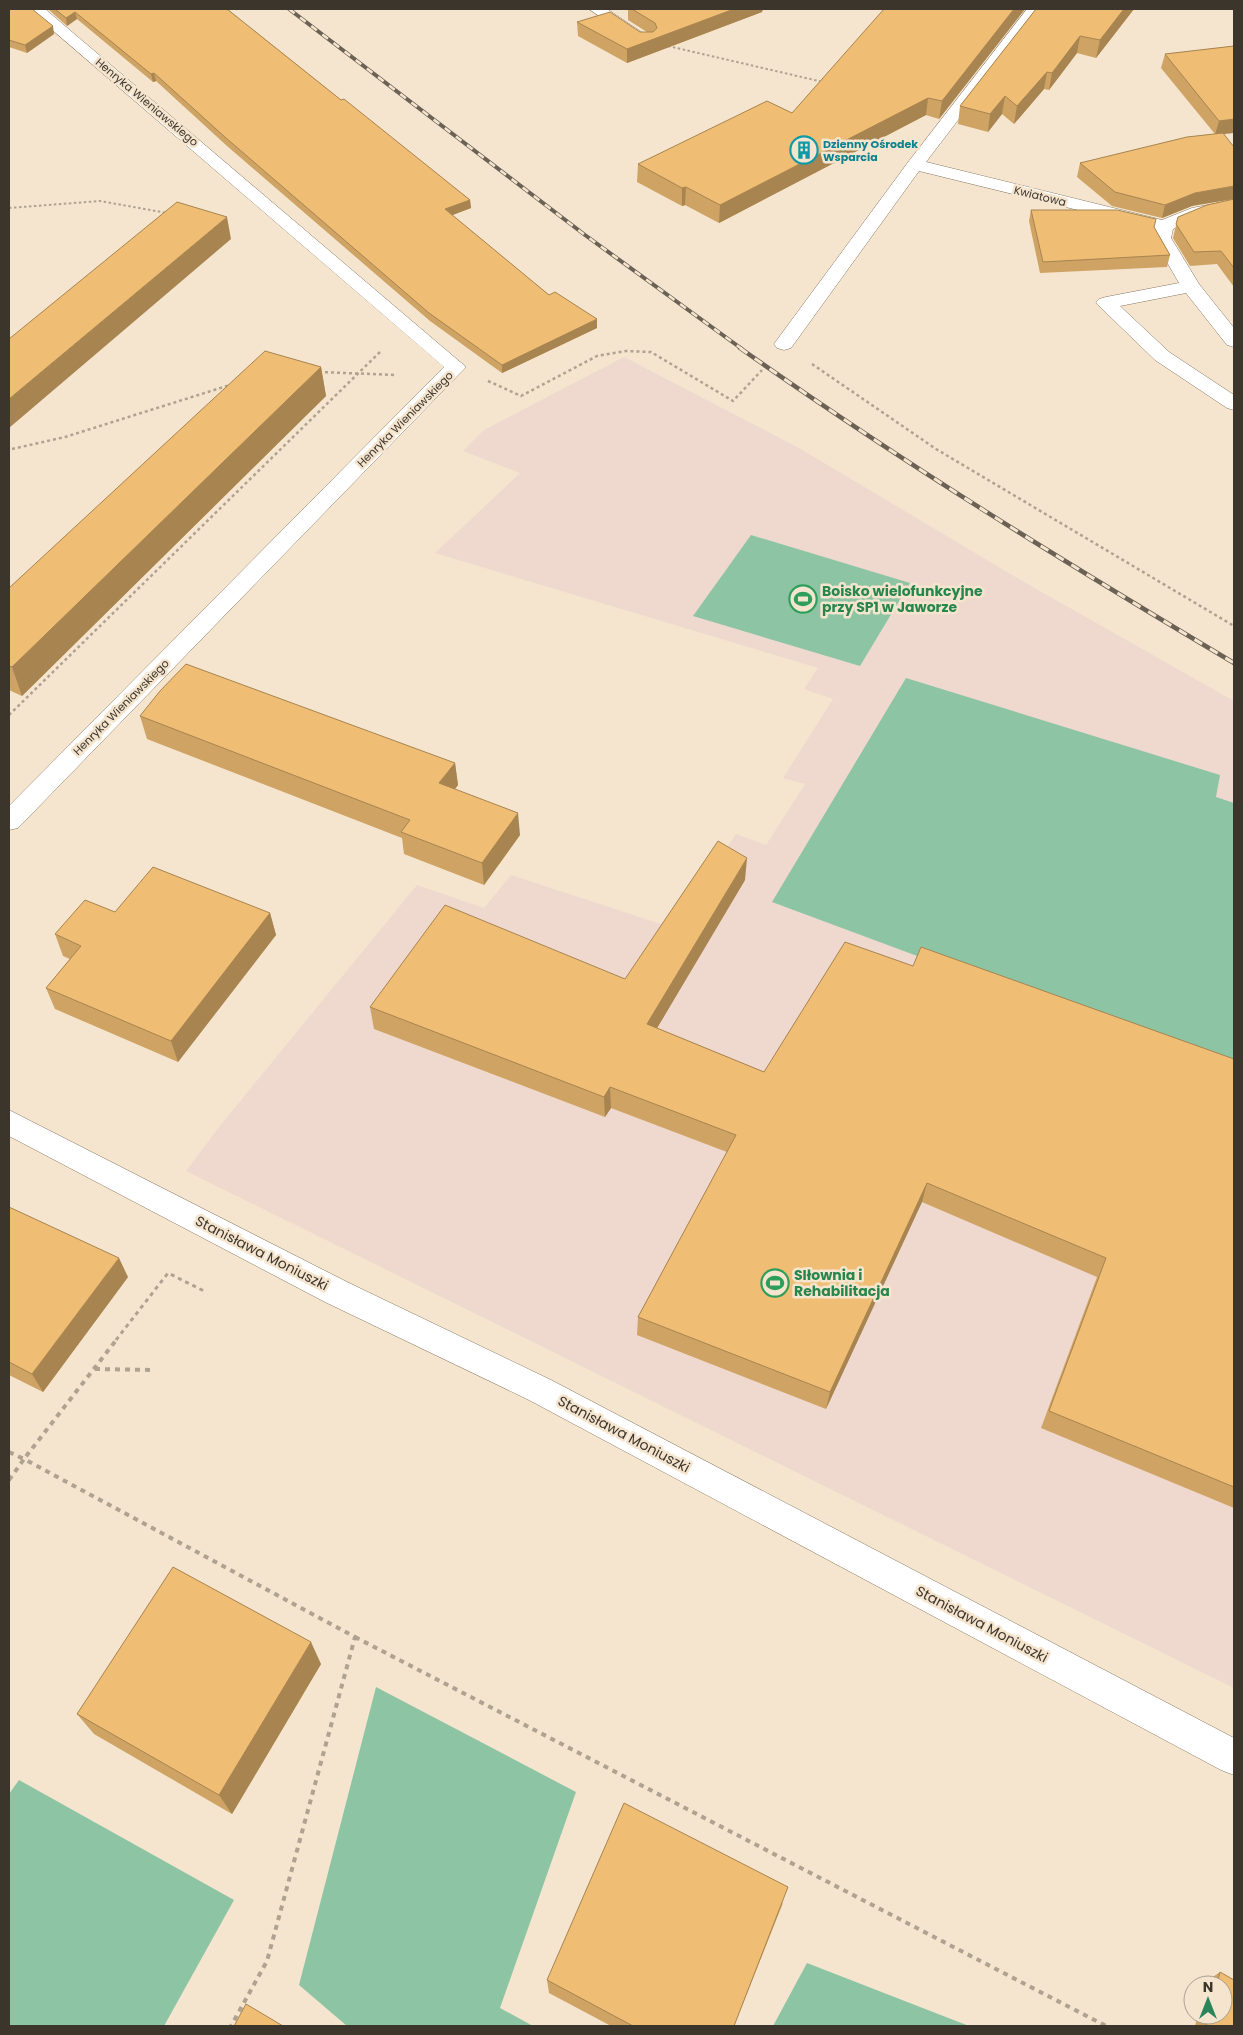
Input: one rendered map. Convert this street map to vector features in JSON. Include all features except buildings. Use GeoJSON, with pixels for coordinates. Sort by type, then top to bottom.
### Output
{"type":"FeatureCollection","features":[{"type":"Feature","properties":{"kind":"street","name":"Henryka Wieniawskiego"},"geometry":{"type":"LineString","coordinates":[[9,821],[456,367],[36,9]]}},
{"type":"Feature","properties":{"kind":"street"},"geometry":{"type":"LineString","coordinates":[[597,9],[647,41]]}},
{"type":"Feature","properties":{"kind":"street"},"geometry":{"type":"LineString","coordinates":[[784,344],[915,165],[1035,9]]}},
{"type":"Feature","properties":{"kind":"street","name":"Kwiatowa"},"geometry":{"type":"LineString","coordinates":[[915,165],[1165,226]]}},
{"type":"Feature","properties":{"kind":"street"},"geometry":{"type":"LineString","coordinates":[[1234,205],[1194,212],[1178,218],[1165,226],[1162,238],[1191,286],[1234,341]]}},
{"type":"Feature","properties":{"kind":"street"},"geometry":{"type":"LineString","coordinates":[[1191,286],[1106,303],[1162,356],[1234,404]]}},
{"type":"Feature","properties":{"kind":"street","name":"Stanisława Moniuszki"},"geometry":{"type":"LineString","coordinates":[[9,1122],[336,1292],[540,1390],[1234,1757]]}},
{"type":"Feature","properties":{"kind":"path"},"geometry":{"type":"LineString","coordinates":[[647,41],[830,84]]}},
{"type":"Feature","properties":{"kind":"path"},"geometry":{"type":"LineString","coordinates":[[9,208],[100,201],[174,215]]}},
{"type":"Feature","properties":{"kind":"path"},"geometry":{"type":"LineString","coordinates":[[9,716],[408,325]]}},
{"type":"Feature","properties":{"kind":"path"},"geometry":{"type":"LineString","coordinates":[[521,396],[597,356],[626,351],[651,352],[732,401],[784,344],[936,449],[1234,626]]}},
{"type":"Feature","properties":{"kind":"path"},"geometry":{"type":"LineString","coordinates":[[310,371],[357,374]]}},
{"type":"Feature","properties":{"kind":"path"},"geometry":{"type":"LineString","coordinates":[[12,449],[65,437],[235,384]]}},
{"type":"Feature","properties":{"kind":"path"},"geometry":{"type":"LineString","coordinates":[[9,1480],[168,1273],[206,1292]]}},
{"type":"Feature","properties":{"kind":"path"},"geometry":{"type":"LineString","coordinates":[[94,1369],[155,1370]]}},
{"type":"Feature","properties":{"kind":"path"},"geometry":{"type":"LineString","coordinates":[[9,1452],[355,1637],[1106,2026]]}},
{"type":"Feature","properties":{"kind":"path"},"geometry":{"type":"LineString","coordinates":[[232,2026],[267,1961],[355,1637]]}},
{"type":"Feature","properties":{"kind":"shaded area"},"geometry":{"type":"Polygon","coordinates":[[[624,357],[799,448],[1024,582],[1234,701],[1234,1688],[186,1171],[219,1127],[417,885],[484,908],[511,875],[673,928],[736,834],[766,845],[805,784],[783,778],[833,699],[804,689],[818,668],[435,553],[520,473],[463,451],[484,430],[624,357]]]}},
{"type":"Feature","properties":{"kind":"green space","name":"Boisko wielofunkcyjne przy SP1 w Jaworze"},"geometry":{"type":"Polygon","coordinates":[[[751,535],[910,583],[860,666],[693,616],[751,535]]]}},
{"type":"Feature","properties":{"kind":"green space"},"geometry":{"type":"Polygon","coordinates":[[[906,678],[1220,775],[1216,797],[1234,803],[1234,1074],[772,902],[906,678]]]}},
{"type":"Feature","properties":{"kind":"green space"},"geometry":{"type":"Polygon","coordinates":[[[376,1687],[576,1792],[500,2008],[533,2026],[347,2026],[299,1985],[376,1687]]]}},
{"type":"Feature","properties":{"kind":"green space"},"geometry":{"type":"Polygon","coordinates":[[[19,1780],[234,1900],[164,2026],[9,2026],[9,1794],[19,1780]]]}},
{"type":"Feature","properties":{"kind":"green space"},"geometry":{"type":"Polygon","coordinates":[[[807,1963],[969,2026],[773,2026],[807,1963]]]}},
{"type":"Feature","properties":{"kind":"railway"},"geometry":{"type":"LineString","coordinates":[[289,9],[585,235],[742,349]]}},
{"type":"Feature","properties":{"kind":"railway"},"geometry":{"type":"LineString","coordinates":[[740,348],[922,471],[1234,663]]}},
{"type":"Feature","properties":{"kind":"place","name":"Dzienny Ośrodek Wsparcia"},"geometry":{"type":"Point","coordinates":[804,150]}},
{"type":"Feature","properties":{"kind":"place","name":"Boisko wielofunkcyjne przy SP1 w Jaworze"},"geometry":{"type":"Point","coordinates":[803,599]}},
{"type":"Feature","properties":{"kind":"place","name":"SIłownia i Rehabilitacja"},"geometry":{"type":"Point","coordinates":[775,1283]}}]}
